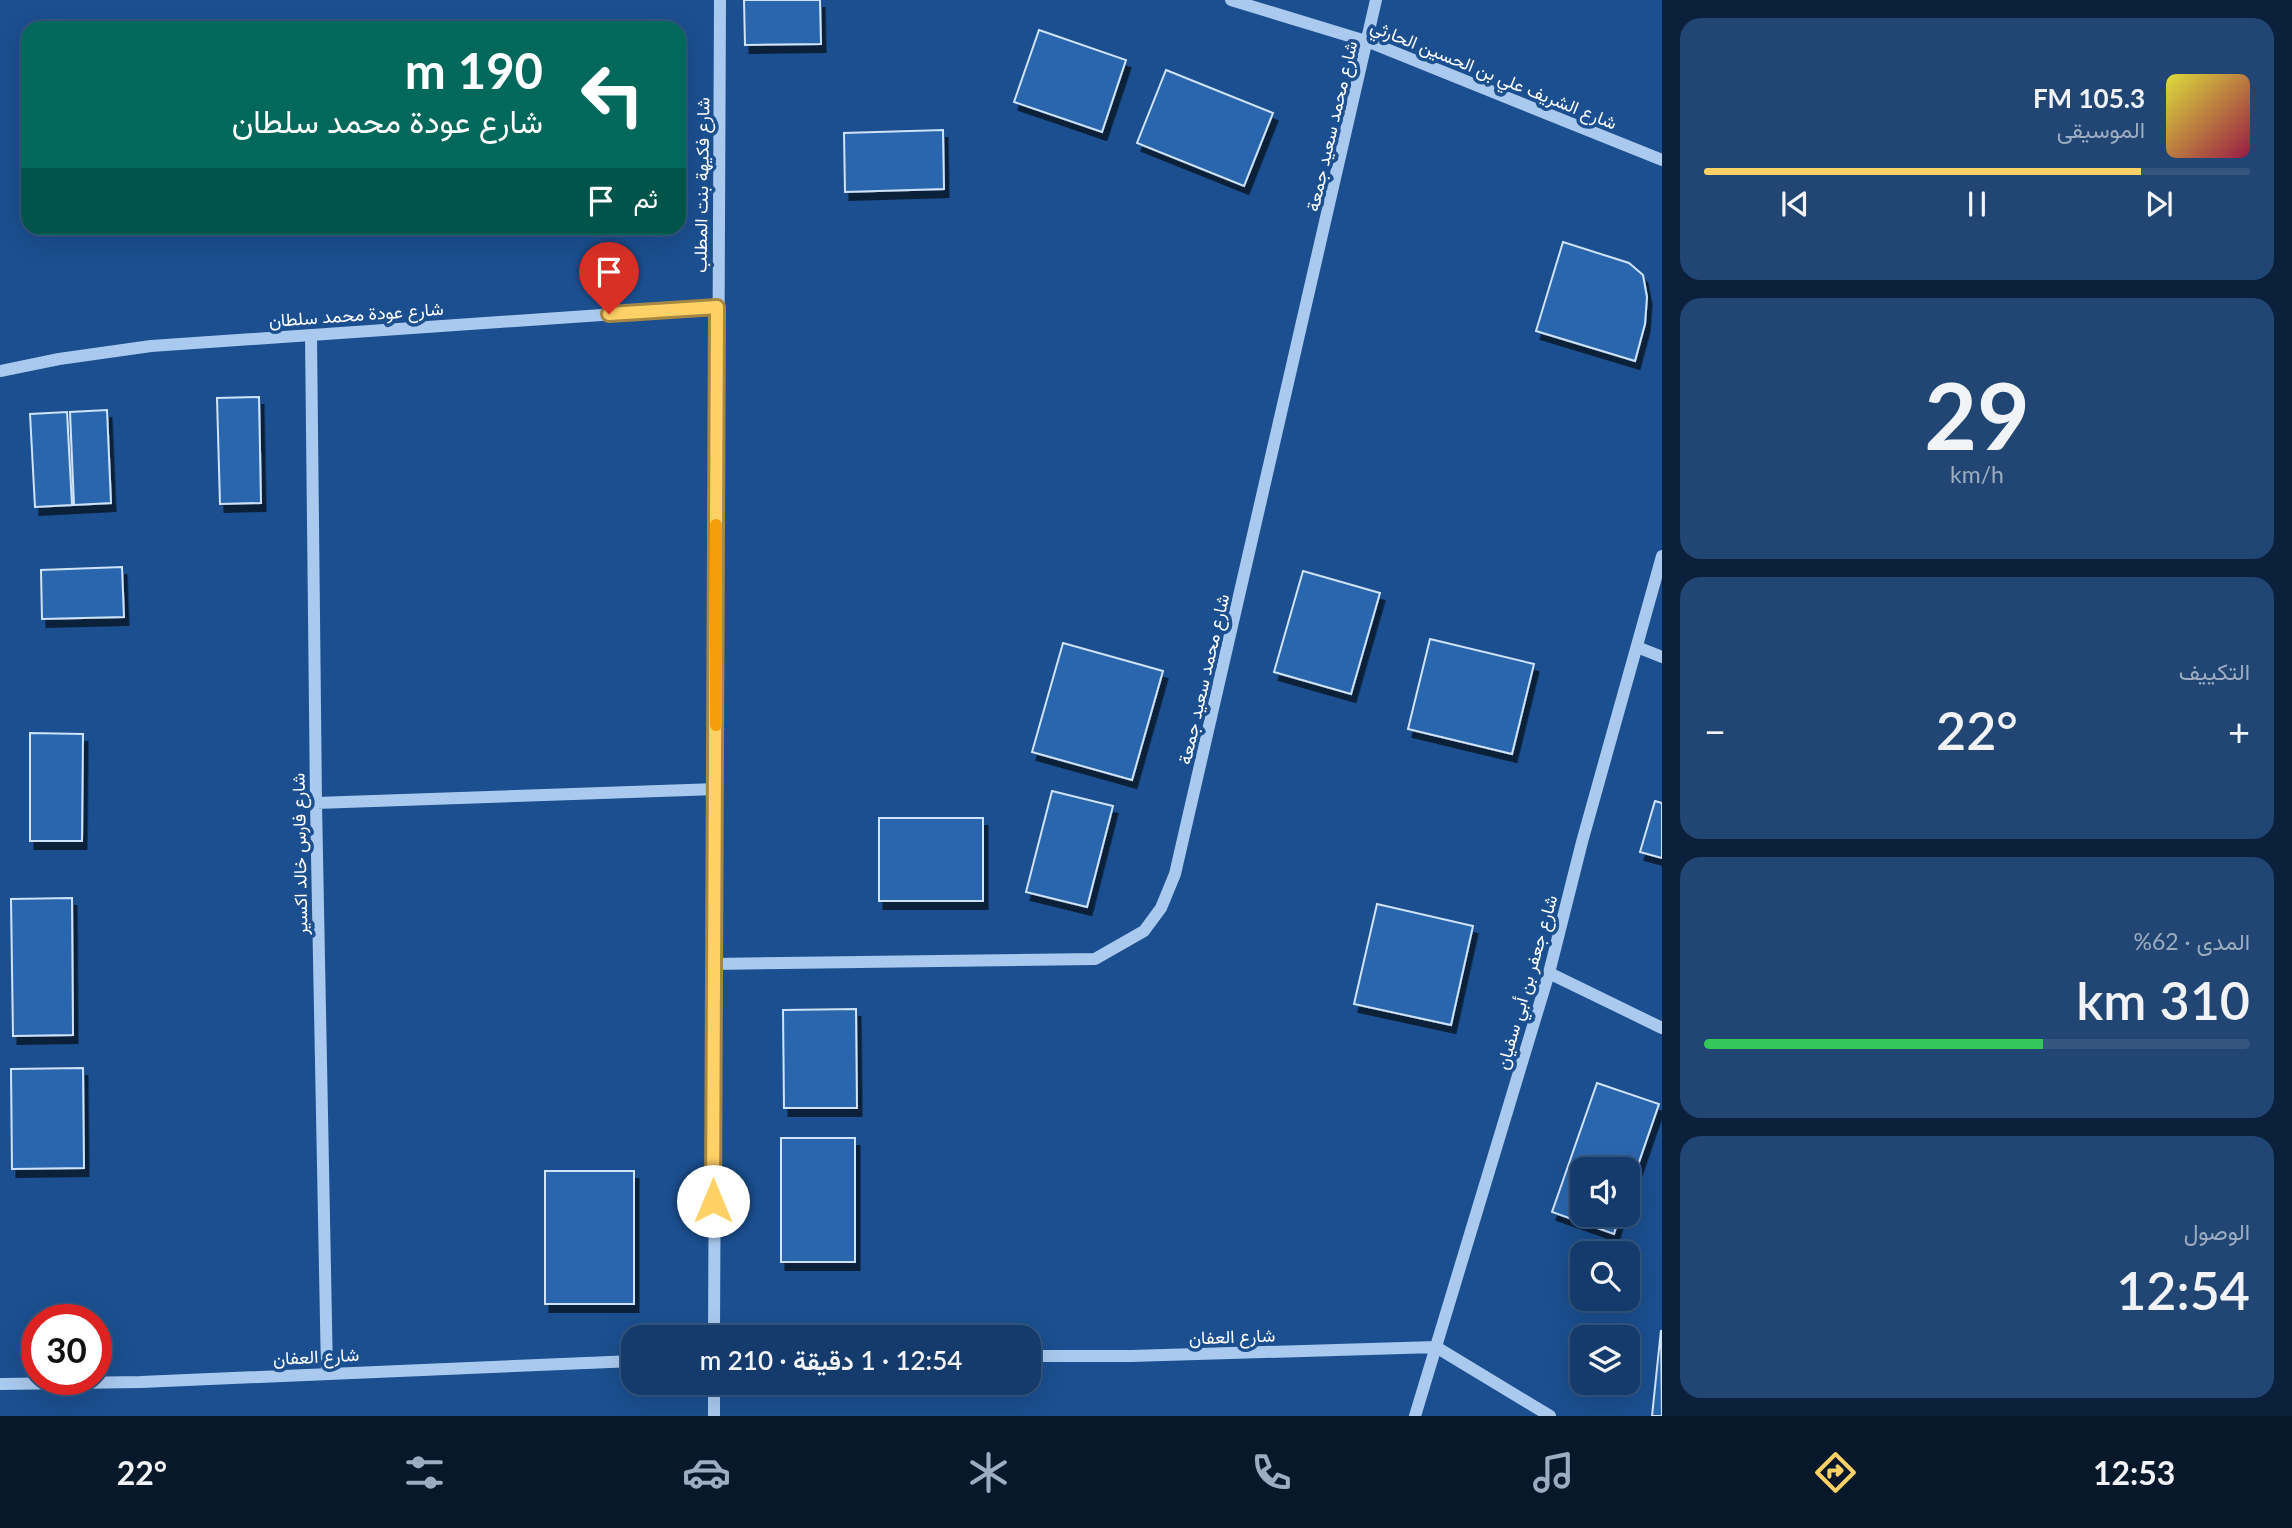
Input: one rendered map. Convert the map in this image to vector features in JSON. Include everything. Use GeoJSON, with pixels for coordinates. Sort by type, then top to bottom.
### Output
{"type":"FeatureCollection","features":[{"type":"Feature","properties":{"kind":"street","name":"شارع فكيهة بنت المطلب"},"geometry":{"type":"LineString","coordinates":[[714,1325],[713,964],[717,789],[720,0]]}},
{"type":"Feature","properties":{"kind":"street","name":"شارع الشريف علي بن الحسين الحارثي"},"geometry":{"type":"LineString","coordinates":[[1231,0],[1368,42],[1662,160]]}},
{"type":"Feature","properties":{"kind":"street","name":"شارع محمد سعيد جمعة"},"geometry":{"type":"LineString","coordinates":[[713,964],[1095,959],[1144,931],[1161,908],[1175,874],[1376,0]]}},
{"type":"Feature","properties":{"kind":"street","name":"شارع عودة محمد سلطان"},"geometry":{"type":"LineString","coordinates":[[0,371],[59,359],[151,346],[717,307]]}},
{"type":"Feature","properties":{"kind":"street","name":"شارع فارس خالد اكسير"},"geometry":{"type":"LineString","coordinates":[[311,335],[316,803],[327,1373]]}},
{"type":"Feature","properties":{"kind":"street","name":"شارع جعفر بن أبي سفيان"},"geometry":{"type":"LineString","coordinates":[[1415,1416],[1549,973],[1581,842],[1662,556]]}},
{"type":"Feature","properties":{"kind":"street"},"geometry":{"type":"LineString","coordinates":[[1637,647],[1662,657]]}},
{"type":"Feature","properties":{"kind":"street"},"geometry":{"type":"LineString","coordinates":[[316,803],[717,789]]}},
{"type":"Feature","properties":{"kind":"street"},"geometry":{"type":"LineString","coordinates":[[1549,973],[1662,1028]]}},
{"type":"Feature","properties":{"kind":"street"},"geometry":{"type":"LineString","coordinates":[[1436,1347],[1550,1416]]}},
{"type":"Feature","properties":{"kind":"street","name":"شارع العفان"},"geometry":{"type":"LineString","coordinates":[[1041,1356],[1436,1347]]}},
{"type":"Feature","properties":{"kind":"street","name":"شارع العفان"},"geometry":{"type":"LineString","coordinates":[[0,1384],[141,1382],[621,1362]]}},
{"type":"Feature","properties":{"kind":"street"},"geometry":{"type":"LineString","coordinates":[[714,1395],[714,1416]]}},
{"type":"Feature","properties":{"kind":"building"},"geometry":{"type":"Polygon","coordinates":[[[744,0],[820,0],[821,44],[745,45],[744,0]]]}},
{"type":"Feature","properties":{"kind":"building"},"geometry":{"type":"Polygon","coordinates":[[[1039,30],[1126,60],[1102,132],[1014,102],[1039,30]]]}},
{"type":"Feature","properties":{"kind":"building"},"geometry":{"type":"Polygon","coordinates":[[[1166,70],[1273,113],[1244,186],[1137,143],[1166,70]]]}},
{"type":"Feature","properties":{"kind":"building"},"geometry":{"type":"Polygon","coordinates":[[[943,130],[944,189],[845,192],[844,133],[943,130]]]}},
{"type":"Feature","properties":{"kind":"building"},"geometry":{"type":"Polygon","coordinates":[[[1563,242],[1629,263],[1643,275],[1647,297],[1645,324],[1635,361],[1536,331],[1563,242]]]}},
{"type":"Feature","properties":{"kind":"building"},"geometry":{"type":"Polygon","coordinates":[[[259,397],[261,503],[220,504],[217,398],[259,397]]]}},
{"type":"Feature","properties":{"kind":"building"},"geometry":{"type":"Polygon","coordinates":[[[107,410],[111,503],[74,505],[70,412],[107,410]]]}},
{"type":"Feature","properties":{"kind":"building"},"geometry":{"type":"Polygon","coordinates":[[[67,412],[72,505],[35,507],[30,414],[67,412]]]}},
{"type":"Feature","properties":{"kind":"building"},"geometry":{"type":"Polygon","coordinates":[[[122,567],[124,617],[42,619],[41,570],[122,567]]]}},
{"type":"Feature","properties":{"kind":"building"},"geometry":{"type":"Polygon","coordinates":[[[1303,571],[1380,593],[1351,694],[1274,672],[1303,571]]]}},
{"type":"Feature","properties":{"kind":"building"},"geometry":{"type":"Polygon","coordinates":[[[1430,639],[1534,664],[1512,754],[1408,729],[1430,639]]]}},
{"type":"Feature","properties":{"kind":"building"},"geometry":{"type":"Polygon","coordinates":[[[1063,643],[1163,671],[1132,780],[1032,752],[1063,643]]]}},
{"type":"Feature","properties":{"kind":"building"},"geometry":{"type":"Polygon","coordinates":[[[30,733],[83,734],[82,841],[30,841],[30,733]]]}},
{"type":"Feature","properties":{"kind":"building"},"geometry":{"type":"Polygon","coordinates":[[[1052,791],[1113,806],[1087,907],[1026,892],[1052,791]]]}},
{"type":"Feature","properties":{"kind":"building"},"geometry":{"type":"Polygon","coordinates":[[[1655,801],[1662,803],[1662,858],[1640,852],[1655,801]]]}},
{"type":"Feature","properties":{"kind":"building"},"geometry":{"type":"Polygon","coordinates":[[[879,818],[983,818],[983,901],[879,901],[879,818]]]}},
{"type":"Feature","properties":{"kind":"building"},"geometry":{"type":"Polygon","coordinates":[[[72,898],[73,1035],[13,1036],[11,899],[72,898]]]}},
{"type":"Feature","properties":{"kind":"building"},"geometry":{"type":"Polygon","coordinates":[[[1377,904],[1473,926],[1451,1025],[1354,1004],[1377,904]]]}},
{"type":"Feature","properties":{"kind":"building"},"geometry":{"type":"Polygon","coordinates":[[[856,1009],[857,1108],[784,1108],[783,1010],[856,1009]]]}},
{"type":"Feature","properties":{"kind":"building"},"geometry":{"type":"Polygon","coordinates":[[[83,1068],[84,1168],[12,1169],[11,1069],[83,1068]]]}},
{"type":"Feature","properties":{"kind":"building"},"geometry":{"type":"Polygon","coordinates":[[[1597,1083],[1659,1104],[1640,1159],[1640,1157],[1571,1157],[1597,1083]]]}},
{"type":"Feature","properties":{"kind":"building"},"geometry":{"type":"Polygon","coordinates":[[[781,1138],[855,1138],[855,1262],[781,1262],[781,1138]]]}},
{"type":"Feature","properties":{"kind":"building"},"geometry":{"type":"Polygon","coordinates":[[[1570,1160],[1570,1218],[1552,1212],[1570,1160]]]}},
{"type":"Feature","properties":{"kind":"building"},"geometry":{"type":"Polygon","coordinates":[[[545,1171],[634,1171],[634,1304],[545,1304],[545,1171]]]}},
{"type":"Feature","properties":{"kind":"building"},"geometry":{"type":"Polygon","coordinates":[[[1594,1227],[1616,1227],[1614,1234],[1594,1227]]]}},
{"type":"Feature","properties":{"kind":"building"},"geometry":{"type":"Polygon","coordinates":[[[1661,1330],[1662,1416],[1652,1416],[1661,1330]]]}},
{"type":"Feature","properties":{"kind":"slow traffic"},"geometry":{"type":"LineString","coordinates":[[716,525],[716,725]]}},
{"type":"Feature","properties":{"kind":"route"},"geometry":{"type":"LineString","coordinates":[[609,314],[717,307],[717,789],[713,964],[713,1201]]}}]}
